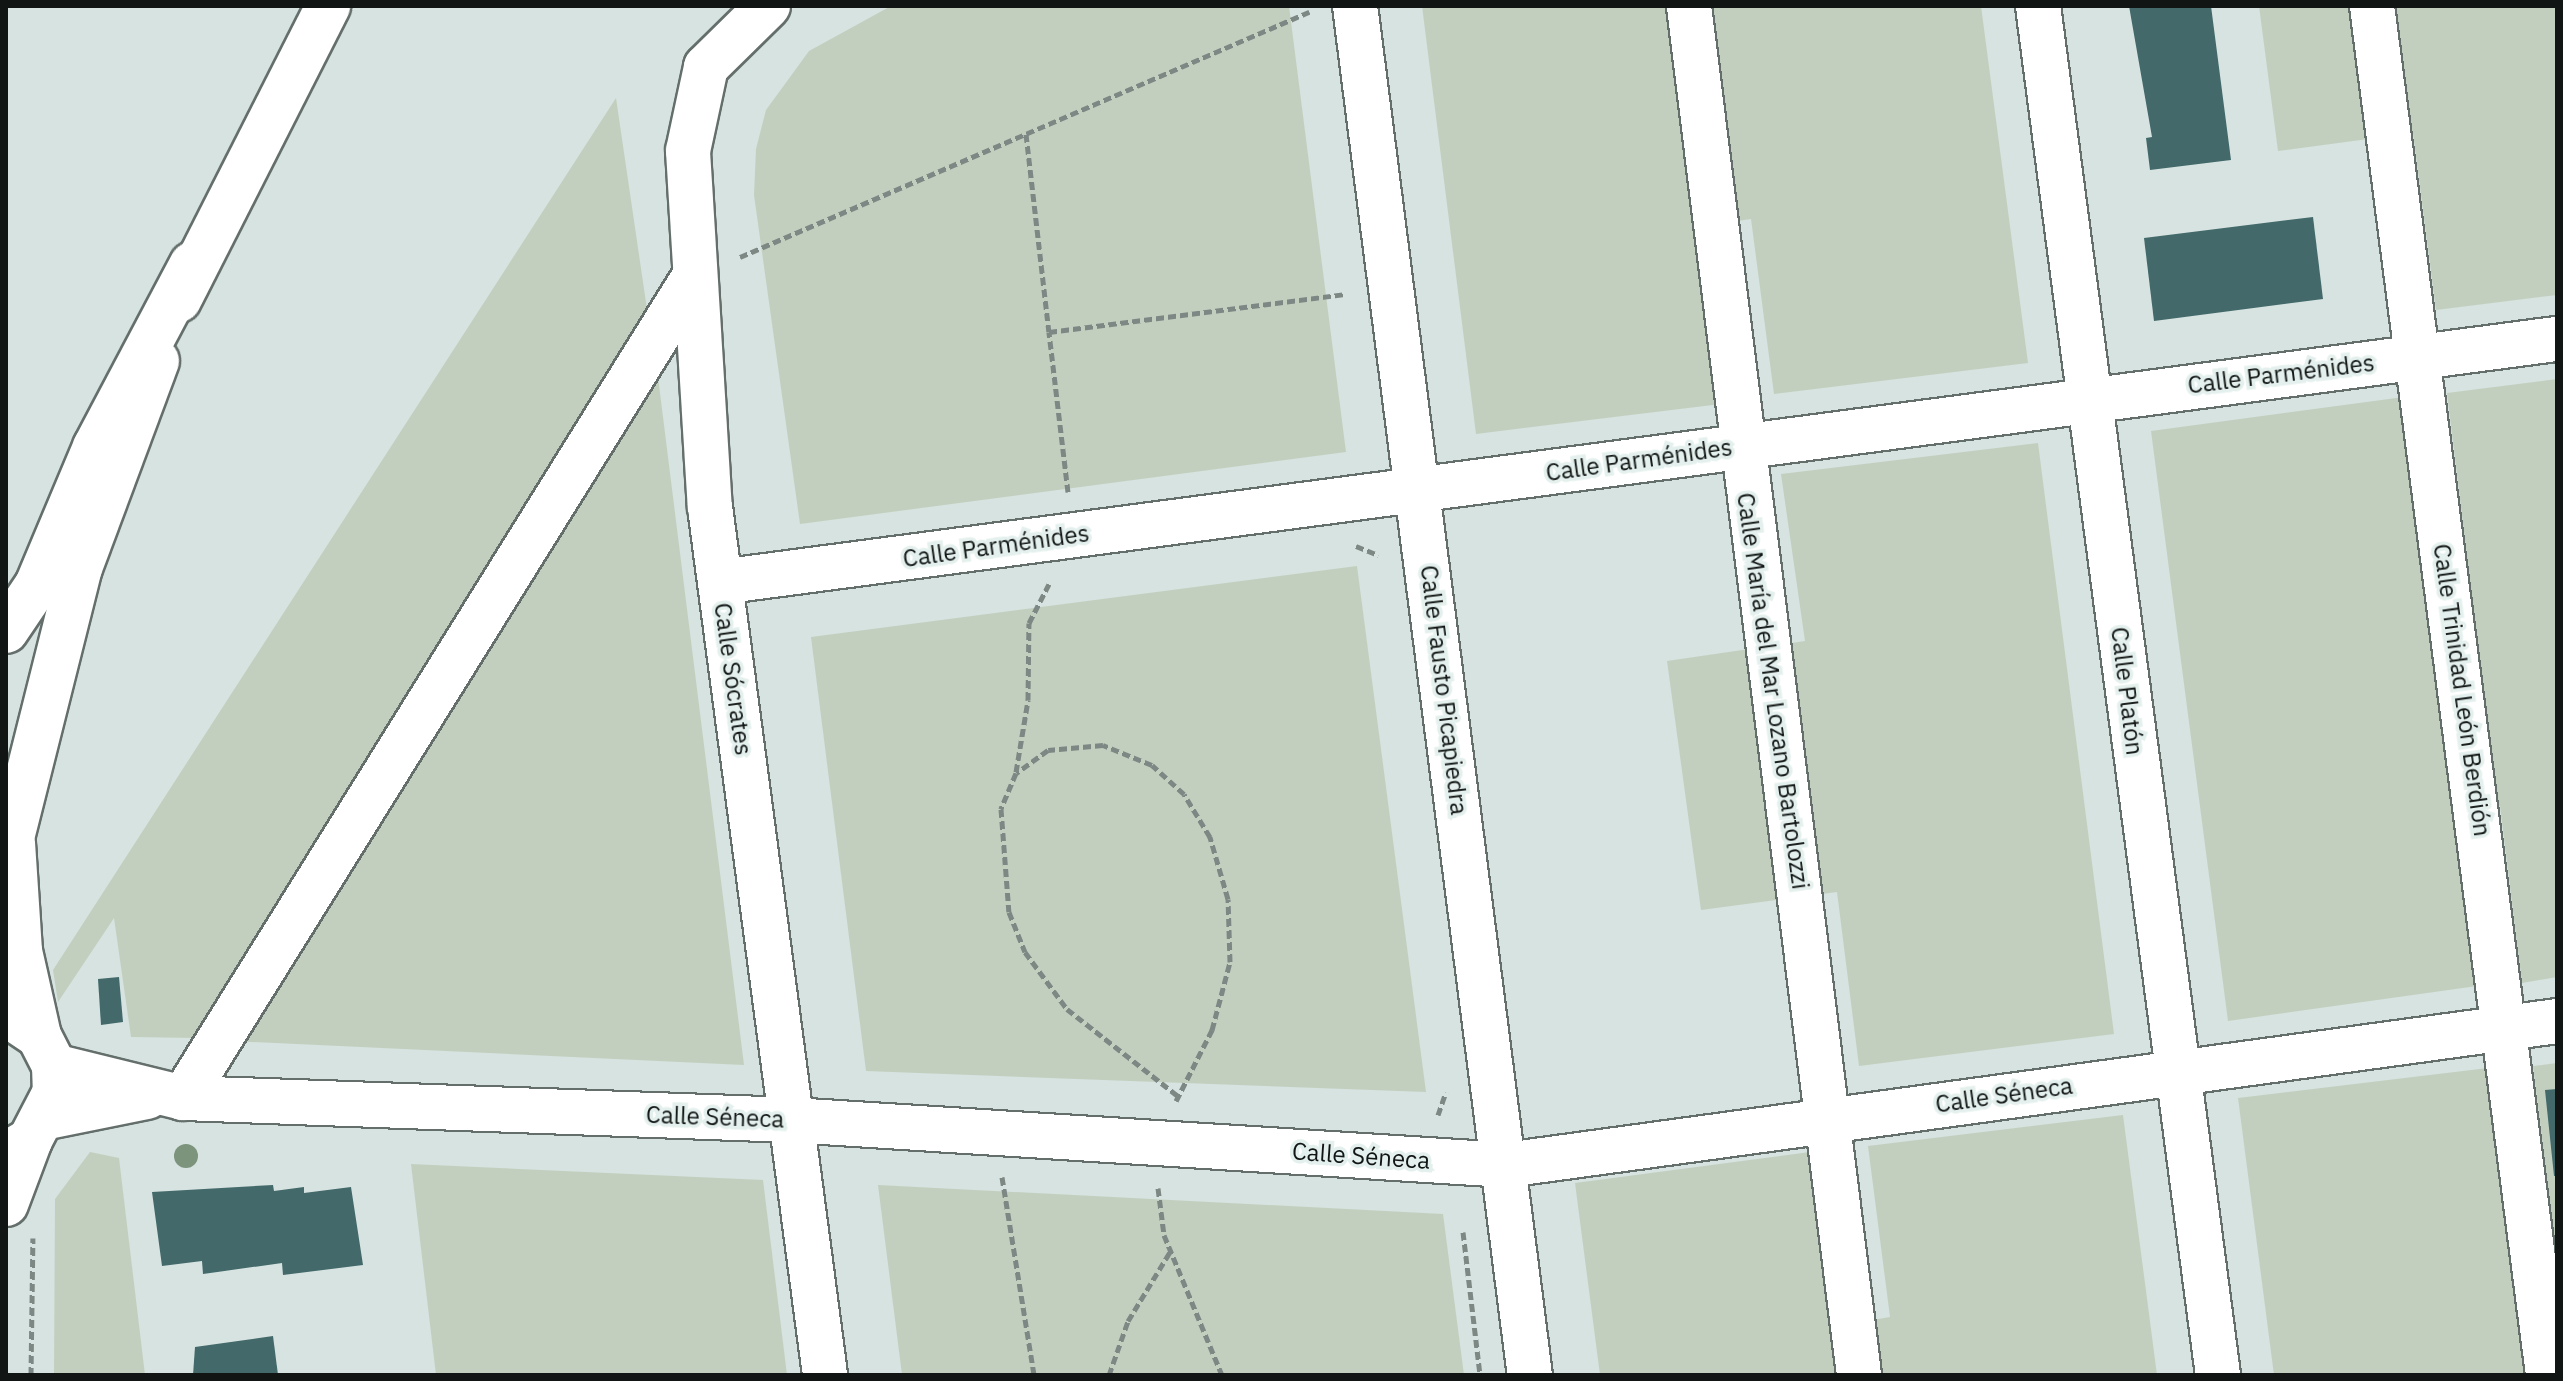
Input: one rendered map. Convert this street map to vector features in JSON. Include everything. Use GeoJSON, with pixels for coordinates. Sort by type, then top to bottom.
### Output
{"type":"FeatureCollection","features":[{"type":"Feature","properties":{"kind":"street"},"geometry":{"type":"LineString","coordinates":[[6,631],[37,585],[95,447],[328,6]]}},
{"type":"Feature","properties":{"kind":"street","name":"Calle Sócrates"},"geometry":{"type":"LineString","coordinates":[[768,6],[706,67],[688,151],[694,277],[720,582],[825,1375]]}},
{"type":"Feature","properties":{"kind":"street","name":"Calle Fausto Picapiedra"},"geometry":{"type":"LineString","coordinates":[[1355,6],[1506,1165],[1530,1375]]}},
{"type":"Feature","properties":{"kind":"street","name":"Calle María del Mar Lozano Bartolozzi"},"geometry":{"type":"LineString","coordinates":[[1689,6],[1741,447],[1859,1375]]}},
{"type":"Feature","properties":{"kind":"street","name":"Calle Platón"},"geometry":{"type":"LineString","coordinates":[[2038,6],[2218,1375]]}},
{"type":"Feature","properties":{"kind":"street","name":"Calle Trinidad León Berdión"},"geometry":{"type":"LineString","coordinates":[[2372,6],[2506,1026],[2548,1375]]}},
{"type":"Feature","properties":{"kind":"street"},"geometry":{"type":"LineString","coordinates":[[20,1218],[33,1039],[9,852],[80,568],[192,264]]}},
{"type":"Feature","properties":{"kind":"street"},"geometry":{"type":"LineString","coordinates":[[170,1096],[694,277]]}},
{"type":"Feature","properties":{"kind":"street","name":"Calle Parménides"},"geometry":{"type":"LineString","coordinates":[[720,582],[2088,398],[2557,339]]}},
{"type":"Feature","properties":{"kind":"street","name":"Calle Séneca"},"geometry":{"type":"LineString","coordinates":[[28,1137],[170,1096],[791,1120],[1506,1165],[2557,1021]]}},
{"type":"Feature","properties":{"kind":"street","name":"Calle Séneca"},"geometry":{"type":"LineString","coordinates":[[33,1039],[170,1096]]}},
{"type":"Feature","properties":{"kind":"path"},"geometry":{"type":"LineString","coordinates":[[694,277],[1308,9],[1311,27]]}},
{"type":"Feature","properties":{"kind":"path"},"geometry":{"type":"LineString","coordinates":[[1026,134],[1074,535],[1029,623],[1028,700],[1016,773],[1001,809],[1000,851],[1009,912],[1025,952],[1067,1009],[1178,1096]]}},
{"type":"Feature","properties":{"kind":"path"},"geometry":{"type":"LineString","coordinates":[[1343,278],[1347,310]]}},
{"type":"Feature","properties":{"kind":"path"},"geometry":{"type":"LineString","coordinates":[[1049,332],[1345,294]]}},
{"type":"Feature","properties":{"kind":"path"},"geometry":{"type":"LineString","coordinates":[[1347,499],[1350,546],[1370,547],[1381,570]]}},
{"type":"Feature","properties":{"kind":"path"},"geometry":{"type":"LineString","coordinates":[[1016,773],[1048,750],[1103,745],[1152,765],[1184,794],[1210,837],[1228,899],[1230,962],[1212,1030],[1178,1096],[1161,1143],[1158,1189],[1170,1251],[1222,1375]]}},
{"type":"Feature","properties":{"kind":"path"},"geometry":{"type":"LineString","coordinates":[[1427,1160],[1445,1074]]}},
{"type":"Feature","properties":{"kind":"path"},"geometry":{"type":"LineString","coordinates":[[995,1133],[1034,1375]]}},
{"type":"Feature","properties":{"kind":"path"},"geometry":{"type":"LineString","coordinates":[[1462,1214],[1480,1375]]}},
{"type":"Feature","properties":{"kind":"path"},"geometry":{"type":"LineString","coordinates":[[20,1218],[31,1375]]}},
{"type":"Feature","properties":{"kind":"path"},"geometry":{"type":"LineString","coordinates":[[1109,1375],[1128,1321],[1170,1251]]}},
{"type":"Feature","properties":{"kind":"green space"},"geometry":{"type":"Polygon","coordinates":[[[891,6],[1289,6],[1346,452],[800,524],[754,195],[756,149],[766,110],[809,51],[891,6]]]}},
{"type":"Feature","properties":{"kind":"green space"},"geometry":{"type":"Polygon","coordinates":[[[1422,6],[1981,6],[2028,363],[1774,394],[1751,219],[1709,225],[1729,403],[1476,434],[1422,6]]]}},
{"type":"Feature","properties":{"kind":"green space"},"geometry":{"type":"Polygon","coordinates":[[[2259,6],[2557,6],[2557,295],[2436,310],[2413,133],[2278,151],[2259,6]]]}},
{"type":"Feature","properties":{"kind":"green space"},"geometry":{"type":"Polygon","coordinates":[[[616,98],[649,323],[196,1038],[131,1037],[114,918],[58,1002],[53,970],[616,98]]]}},
{"type":"Feature","properties":{"kind":"green space"},"geometry":{"type":"Polygon","coordinates":[[[657,369],[744,1065],[231,1041],[657,369]]]}},
{"type":"Feature","properties":{"kind":"green space"},"geometry":{"type":"Polygon","coordinates":[[[2557,379],[2557,977],[2522,983],[2500,806],[2456,812],[2477,986],[2228,1021],[2151,431],[2404,397],[2425,561],[2467,556],[2447,393],[2557,379]]]}},
{"type":"Feature","properties":{"kind":"green space"},"geometry":{"type":"Polygon","coordinates":[[[2038,443],[2114,1034],[1859,1066],[1837,892],[1701,910],[1667,661],[1805,641],[1781,474],[2038,443]]]}},
{"type":"Feature","properties":{"kind":"green space"},"geometry":{"type":"Polygon","coordinates":[[[1357,566],[1426,1092],[866,1071],[811,637],[1357,566]]]}},
{"type":"Feature","properties":{"kind":"green space"},"geometry":{"type":"Polygon","coordinates":[[[2557,1063],[2557,1260],[2533,1066],[2557,1063]]]}},
{"type":"Feature","properties":{"kind":"green space"},"geometry":{"type":"Polygon","coordinates":[[[2488,1068],[2529,1375],[2274,1375],[2238,1098],[2488,1068]]]}},
{"type":"Feature","properties":{"kind":"green space"},"geometry":{"type":"Polygon","coordinates":[[[2123,1115],[2157,1375],[1600,1375],[1575,1183],[1825,1150],[1849,1324],[1890,1317],[1868,1146],[2123,1115]]]}},
{"type":"Feature","properties":{"kind":"green space"},"geometry":{"type":"Polygon","coordinates":[[[90,1152],[119,1158],[145,1375],[54,1375],[55,1199],[90,1152]]]}},
{"type":"Feature","properties":{"kind":"green space"},"geometry":{"type":"Polygon","coordinates":[[[411,1164],[763,1180],[787,1375],[436,1375],[411,1164]]]}},
{"type":"Feature","properties":{"kind":"green space"},"geometry":{"type":"Polygon","coordinates":[[[878,1185],[1443,1214],[1464,1375],[902,1375],[878,1185]]]}},
{"type":"Feature","properties":{"kind":"building"},"geometry":{"type":"Polygon","coordinates":[[[2129,6],[2211,6],[2231,160],[2150,170],[2146,138],[2152,137],[2129,6]]]}},
{"type":"Feature","properties":{"kind":"building"},"geometry":{"type":"Polygon","coordinates":[[[2313,217],[2323,299],[2154,321],[2144,238],[2313,217]]]}},
{"type":"Feature","properties":{"kind":"building"},"geometry":{"type":"Polygon","coordinates":[[[119,977],[123,1022],[101,1025],[98,979],[119,977]]]}},
{"type":"Feature","properties":{"kind":"building"},"geometry":{"type":"Polygon","coordinates":[[[2557,1089],[2557,1176],[2554,1176],[2545,1090],[2557,1089]]]}},
{"type":"Feature","properties":{"kind":"building"},"geometry":{"type":"Polygon","coordinates":[[[273,1185],[274,1191],[304,1187],[304,1193],[351,1187],[363,1265],[283,1275],[282,1263],[203,1274],[202,1261],[162,1266],[152,1192],[273,1185]]]}},
{"type":"Feature","properties":{"kind":"building"},"geometry":{"type":"Polygon","coordinates":[[[273,1336],[278,1375],[193,1375],[195,1347],[273,1336]]]}}]}
